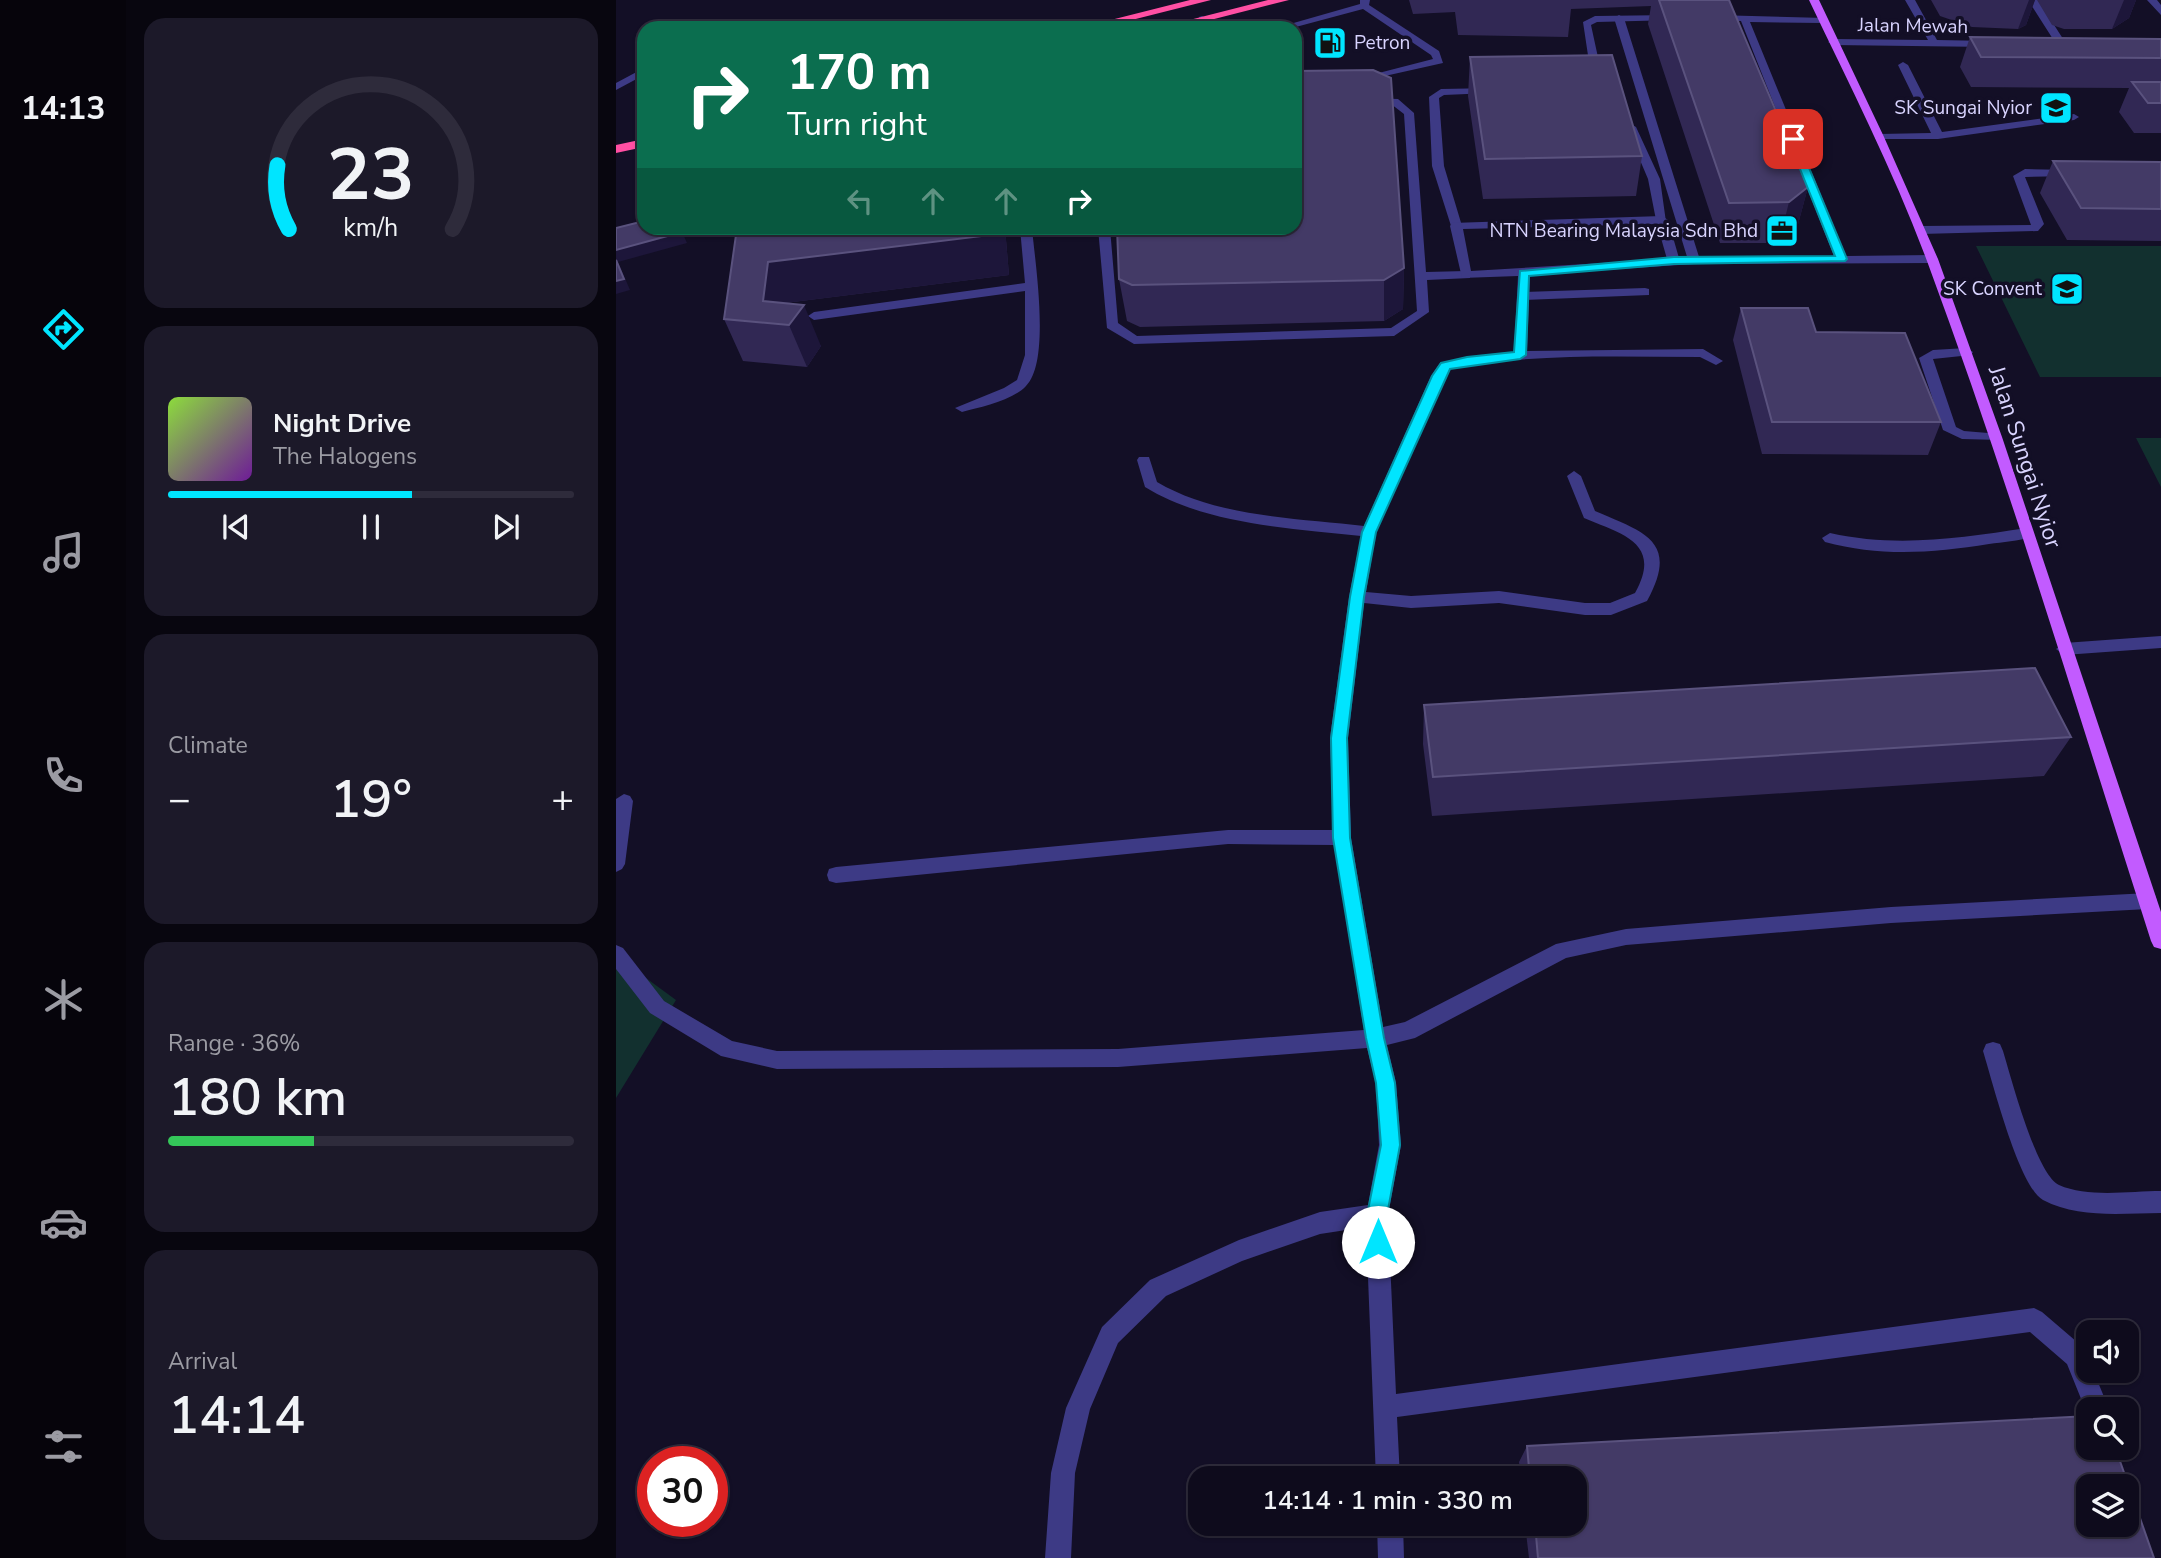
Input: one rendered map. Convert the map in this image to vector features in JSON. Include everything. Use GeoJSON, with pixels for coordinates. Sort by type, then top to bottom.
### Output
{"type":"FeatureCollection","features":[{"type":"Feature","properties":{"kind":"highway"},"geometry":{"type":"LineString","coordinates":[[1114,21],[1205,0]]}},
{"type":"Feature","properties":{"kind":"highway"},"geometry":{"type":"LineString","coordinates":[[1194,21],[1283,0]]}},
{"type":"Feature","properties":{"kind":"highway"},"geometry":{"type":"LineString","coordinates":[[616,149],[637,144]]}},
{"type":"Feature","properties":{"kind":"main road","name":"Jalan Sungai Nyior"},"geometry":{"type":"LineString","coordinates":[[1814,0],[1879,137],[1932,259],[1995,437],[2161,941]]}},
{"type":"Feature","properties":{"kind":"street"},"geometry":{"type":"LineString","coordinates":[[1910,0],[1934,43]]}},
{"type":"Feature","properties":{"kind":"street"},"geometry":{"type":"LineString","coordinates":[[2033,0],[2062,46]]}},
{"type":"Feature","properties":{"kind":"street"},"geometry":{"type":"LineString","coordinates":[[2152,0],[2161,12]]}},
{"type":"Feature","properties":{"kind":"street"},"geometry":{"type":"LineString","coordinates":[[1302,22],[1365,3],[1435,53],[1439,61],[1371,78]]}},
{"type":"Feature","properties":{"kind":"street"},"geometry":{"type":"LineString","coordinates":[[1619,18],[1694,260]]}},
{"type":"Feature","properties":{"kind":"street"},"geometry":{"type":"LineString","coordinates":[[1594,62],[1586,24],[1595,19],[1688,18]]}},
{"type":"Feature","properties":{"kind":"street"},"geometry":{"type":"LineString","coordinates":[[1702,18],[1822,20]]}},
{"type":"Feature","properties":{"kind":"street"},"geometry":{"type":"LineString","coordinates":[[1744,18],[1841,259]]}},
{"type":"Feature","properties":{"kind":"street"},"geometry":{"type":"LineString","coordinates":[[1202,19],[1206,21]]}},
{"type":"Feature","properties":{"kind":"street","name":"Jalan Mewah"},"geometry":{"type":"LineString","coordinates":[[1833,42],[1998,44]]}},
{"type":"Feature","properties":{"kind":"street"},"geometry":{"type":"LineString","coordinates":[[2050,45],[2075,46]]}},
{"type":"Feature","properties":{"kind":"street"},"geometry":{"type":"LineString","coordinates":[[1903,65],[1938,136]]}},
{"type":"Feature","properties":{"kind":"street"},"geometry":{"type":"LineString","coordinates":[[616,87],[637,75]]}},
{"type":"Feature","properties":{"kind":"street"},"geometry":{"type":"LineString","coordinates":[[1466,275],[1456,226],[1438,166],[1434,97],[1441,92],[1507,90]]}},
{"type":"Feature","properties":{"kind":"street"},"geometry":{"type":"LineString","coordinates":[[1105,235],[1112,325],[1135,340],[1394,332],[1423,312],[1409,113],[1394,100],[1357,101]]}},
{"type":"Feature","properties":{"kind":"street"},"geometry":{"type":"LineString","coordinates":[[1879,137],[1938,136],[2074,117]]}},
{"type":"Feature","properties":{"kind":"street"},"geometry":{"type":"LineString","coordinates":[[1627,118],[1654,179],[1674,260]]}},
{"type":"Feature","properties":{"kind":"street"},"geometry":{"type":"LineString","coordinates":[[1921,230],[2034,228],[2039,224],[2019,176],[2025,172],[2079,173]]}},
{"type":"Feature","properties":{"kind":"street"},"geometry":{"type":"LineString","coordinates":[[1456,226],[1662,220]]}},
{"type":"Feature","properties":{"kind":"street"},"geometry":{"type":"LineString","coordinates":[[962,408],[1021,383],[1031,370],[1031,286],[1027,235]]}},
{"type":"Feature","properties":{"kind":"street"},"geometry":{"type":"LineString","coordinates":[[1419,276],[1524,273],[1674,260],[1932,259]]}},
{"type":"Feature","properties":{"kind":"street"},"geometry":{"type":"LineString","coordinates":[[1520,355],[1524,273]]}},
{"type":"Feature","properties":{"kind":"street"},"geometry":{"type":"LineString","coordinates":[[814,316],[1031,286]]}},
{"type":"Feature","properties":{"kind":"street"},"geometry":{"type":"LineString","coordinates":[[1522,296],[1645,292]]}},
{"type":"Feature","properties":{"kind":"street"},"geometry":{"type":"LineString","coordinates":[[1966,352],[1933,354],[1926,358],[1950,430],[1962,435],[1995,437]]}},
{"type":"Feature","properties":{"kind":"street"},"geometry":{"type":"LineString","coordinates":[[1387,1466],[1377,1215],[1390,1145],[1386,1083],[1375,1038],[1342,838],[1339,738],[1357,597],[1369,532],[1438,376],[1446,366],[1467,360],[1520,355],[1703,353],[1716,361]]}},
{"type":"Feature","properties":{"kind":"street"},"geometry":{"type":"LineString","coordinates":[[1144,460],[1150,484],[1170,497],[1258,518],[1369,532]]}},
{"type":"Feature","properties":{"kind":"street"},"geometry":{"type":"LineString","coordinates":[[1357,597],[1411,602],[1499,597],[1585,609],[1611,609],[1641,597],[1653,573],[1649,552],[1637,535],[1617,523],[1589,514],[1574,476]]}},
{"type":"Feature","properties":{"kind":"street"},"geometry":{"type":"LineString","coordinates":[[1830,538],[1861,547],[1915,550],[2027,533]]}},
{"type":"Feature","properties":{"kind":"street"},"geometry":{"type":"LineString","coordinates":[[2064,649],[2161,642]]}},
{"type":"Feature","properties":{"kind":"street"},"geometry":{"type":"LineString","coordinates":[[616,864],[624,801]]}},
{"type":"Feature","properties":{"kind":"street"},"geometry":{"type":"LineString","coordinates":[[836,875],[1228,837],[1342,838]]}},
{"type":"Feature","properties":{"kind":"street"},"geometry":{"type":"LineString","coordinates":[[616,954],[657,1007],[728,1049],[777,1060],[1118,1058],[1375,1038],[1408,1031],[1563,950],[1626,937],[1891,915],[2148,901]]}},
{"type":"Feature","properties":{"kind":"street"},"geometry":{"type":"LineString","coordinates":[[1993,1051],[2033,1171],[2046,1190],[2070,1199],[2161,1202]]}},
{"type":"Feature","properties":{"kind":"street"},"geometry":{"type":"LineString","coordinates":[[1058,1558],[1063,1473],[1078,1408],[1110,1335],[1158,1288],[1239,1251],[1320,1223],[1377,1215]]}},
{"type":"Feature","properties":{"kind":"street"},"geometry":{"type":"LineString","coordinates":[[1385,1407],[2034,1320],[2076,1356],[2092,1397]]}},
{"type":"Feature","properties":{"kind":"street"},"geometry":{"type":"LineString","coordinates":[[1390,1536],[1391,1558]]}},
{"type":"Feature","properties":{"kind":"green space"},"geometry":{"type":"Polygon","coordinates":[[[1976,246],[2161,246],[2161,377],[2040,377],[1976,246]]]}},
{"type":"Feature","properties":{"kind":"green space"},"geometry":{"type":"Polygon","coordinates":[[[2136,438],[2161,438],[2161,487],[2136,438]]]}},
{"type":"Feature","properties":{"kind":"green space"},"geometry":{"type":"Polygon","coordinates":[[[616,956],[676,1000],[616,1098],[616,956]]]}},
{"type":"Feature","properties":{"kind":"building"},"geometry":{"type":"Polygon","coordinates":[[[1659,0],[1729,0],[1808,187],[1789,202],[1729,203],[1659,0]]]}},
{"type":"Feature","properties":{"kind":"building"},"geometry":{"type":"Polygon","coordinates":[[[1970,37],[2161,39],[2161,58],[1981,57],[1970,37]]]}},
{"type":"Feature","properties":{"kind":"building"},"geometry":{"type":"Polygon","coordinates":[[[1612,55],[1642,156],[1485,159],[1470,57],[1612,55]]]}},
{"type":"Feature","properties":{"kind":"building"},"geometry":{"type":"Polygon","coordinates":[[[1373,70],[1391,78],[1404,268],[1384,280],[1132,285],[1119,279],[1117,235],[1302,235],[1302,71],[1373,70]]]}},
{"type":"Feature","properties":{"kind":"building"},"geometry":{"type":"Polygon","coordinates":[[[2132,82],[2161,82],[2161,103],[2148,103],[2132,82]]]}},
{"type":"Feature","properties":{"kind":"building"},"geometry":{"type":"Polygon","coordinates":[[[2053,161],[2161,162],[2161,209],[2081,208],[2053,161]]]}},
{"type":"Feature","properties":{"kind":"building"},"geometry":{"type":"Polygon","coordinates":[[[637,223],[637,235],[671,235],[616,250],[616,228],[637,223]]]}},
{"type":"Feature","properties":{"kind":"building"},"geometry":{"type":"Polygon","coordinates":[[[736,235],[991,235],[768,262],[763,301],[804,305],[789,325],[724,319],[736,235]]]}},
{"type":"Feature","properties":{"kind":"building"},"geometry":{"type":"Polygon","coordinates":[[[616,260],[624,279],[616,281],[616,260]]]}},
{"type":"Feature","properties":{"kind":"building"},"geometry":{"type":"Polygon","coordinates":[[[1741,308],[1808,308],[1816,332],[1905,333],[1941,422],[1772,422],[1741,308]]]}},
{"type":"Feature","properties":{"kind":"building"},"geometry":{"type":"Polygon","coordinates":[[[2035,668],[2071,737],[1433,777],[1424,705],[2035,668]]]}},
{"type":"Feature","properties":{"kind":"building"},"geometry":{"type":"Polygon","coordinates":[[[2076,1417],[2076,1460],[2120,1460],[2124,1474],[2076,1474],[2076,1537],[2139,1537],[2139,1515],[2154,1558],[1538,1558],[1536,1536],[1587,1536],[1587,1466],[1529,1466],[1527,1446],[2076,1417]]]}},
{"type":"Feature","properties":{"kind":"place","name":"Petron"},"geometry":{"type":"Point","coordinates":[1330,43]}},
{"type":"Feature","properties":{"kind":"place","name":"SK Sungai Nyior"},"geometry":{"type":"Point","coordinates":[2056,108]}},
{"type":"Feature","properties":{"kind":"place","name":"NTN Bearing Malaysia Sdn Bhd"},"geometry":{"type":"Point","coordinates":[1782,231]}},
{"type":"Feature","properties":{"kind":"place","name":"SK Convent"},"geometry":{"type":"Point","coordinates":[2067,289]}},
{"type":"Feature","properties":{"kind":"route"},"geometry":{"type":"LineString","coordinates":[[1378,1242],[1377,1215],[1390,1145],[1386,1083],[1375,1038],[1342,838],[1339,738],[1357,597],[1369,532],[1438,376],[1446,366],[1467,360],[1520,355],[1524,273],[1674,260],[1841,259],[1793,139]]}}]}
